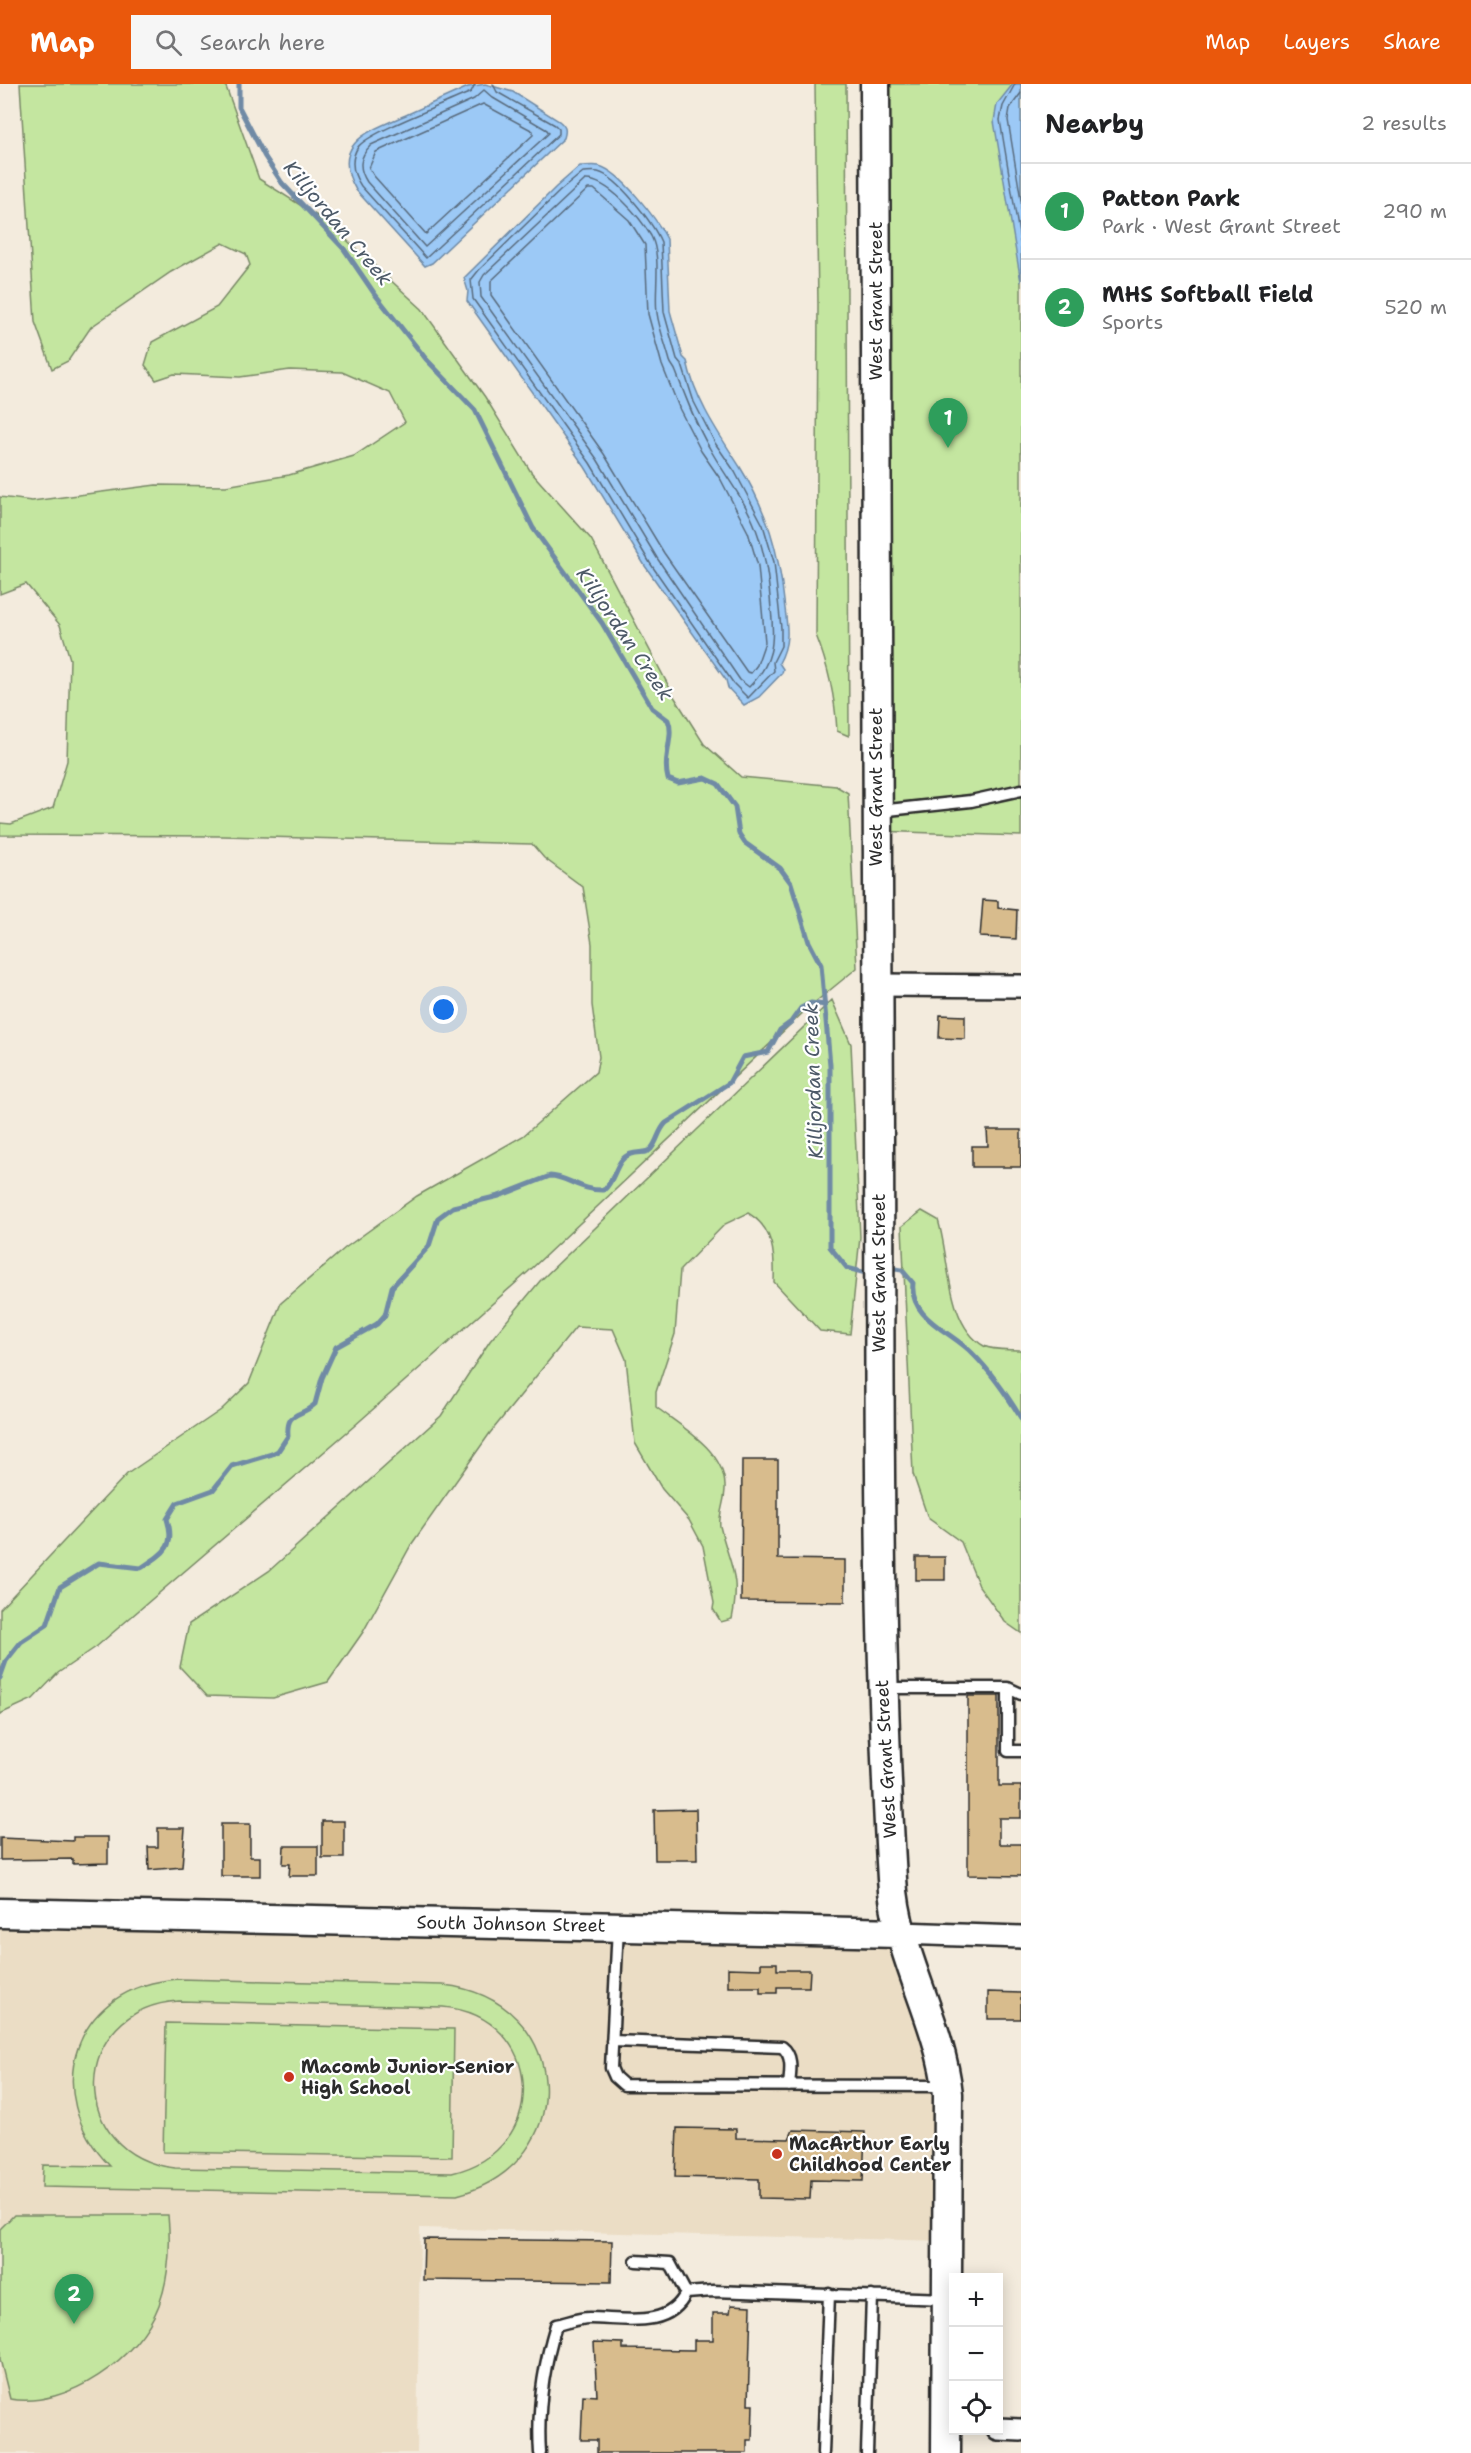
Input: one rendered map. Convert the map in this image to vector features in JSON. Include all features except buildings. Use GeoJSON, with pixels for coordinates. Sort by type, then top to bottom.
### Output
{"type":"FeatureCollection","features":[{"type":"Feature","properties":{"kind":"main road","name":"West Grant Street"},"geometry":{"type":"LineString","coordinates":[[875,84],[876,812],[882,1688],[892,1879],[899,1933],[934,2026],[947,2085],[949,2436]]}},
{"type":"Feature","properties":{"kind":"main road","name":"South Johnson Street"},"geometry":{"type":"LineString","coordinates":[[0,1913],[899,1933]]}},
{"type":"Feature","properties":{"kind":"street"},"geometry":{"type":"LineString","coordinates":[[878,985],[1021,986]]}},
{"type":"Feature","properties":{"kind":"street","name":"South Johnson Street"},"geometry":{"type":"LineString","coordinates":[[899,1933],[1021,1937]]}},
{"type":"Feature","properties":{"kind":"street"},"geometry":{"type":"LineString","coordinates":[[1003,2429],[1021,2430]]}},
{"type":"Feature","properties":{"kind":"lane"},"geometry":{"type":"LineString","coordinates":[[876,812],[971,801],[1021,790]]}},
{"type":"Feature","properties":{"kind":"lane"},"geometry":{"type":"LineString","coordinates":[[882,1688],[1008,1688],[1021,1694]]}},
{"type":"Feature","properties":{"kind":"lane"},"geometry":{"type":"LineString","coordinates":[[1008,1688],[1008,1751],[1021,1751]]}},
{"type":"Feature","properties":{"kind":"lane"},"geometry":{"type":"LineString","coordinates":[[618,1926],[611,2068],[615,2077],[624,2085],[941,2088],[947,2085]]}},
{"type":"Feature","properties":{"kind":"lane"},"geometry":{"type":"LineString","coordinates":[[612,2041],[782,2047],[790,2059],[789,2086]]}},
{"type":"Feature","properties":{"kind":"lane"},"geometry":{"type":"LineString","coordinates":[[636,2260],[670,2263],[686,2293]]}},
{"type":"Feature","properties":{"kind":"lane"},"geometry":{"type":"LineString","coordinates":[[686,2293],[713,2291],[947,2299]]}},
{"type":"Feature","properties":{"kind":"lane"},"geometry":{"type":"LineString","coordinates":[[540,2453],[537,2420],[544,2364],[556,2325],[586,2318],[649,2321],[681,2305],[686,2293]]}},
{"type":"Feature","properties":{"kind":"lane"},"geometry":{"type":"LineString","coordinates":[[823,2453],[829,2294]]}},
{"type":"Feature","properties":{"kind":"lane"},"geometry":{"type":"LineString","coordinates":[[867,2453],[872,2296]]}},
{"type":"Feature","properties":{"kind":"shaded area","name":"Macomb Junior-Senior High School"},"geometry":{"type":"Polygon","coordinates":[[[0,1913],[899,1933],[934,2026],[947,2241],[420,2228],[417,2453],[0,2453],[0,1913]]]}},
{"type":"Feature","properties":{"kind":"green space"},"geometry":{"type":"Polygon","coordinates":[[[20,84],[225,84],[259,179],[327,222],[422,309],[485,397],[531,472],[591,539],[675,698],[704,744],[741,777],[836,786],[848,793],[857,968],[808,1008],[528,1272],[353,1427],[96,1647],[58,1673],[33,1699],[0,1714],[0,1609],[127,1474],[221,1410],[249,1383],[281,1303],[345,1248],[417,1196],[523,1136],[596,1072],[599,1057],[592,1005],[592,944],[583,887],[544,858],[532,844],[223,836],[0,835],[0,823],[11,824],[53,808],[67,761],[70,659],[60,625],[26,584],[0,594],[0,497],[32,501],[156,485],[226,486],[289,475],[354,456],[405,422],[390,393],[342,372],[290,370],[240,377],[174,374],[156,380],[145,365],[152,342],[217,307],[250,265],[246,254],[223,243],[171,272],[91,327],[68,361],[52,369],[35,322],[20,84]]]}},
{"type":"Feature","properties":{"kind":"green space"},"geometry":{"type":"Polygon","coordinates":[[[815,84],[846,84],[849,736],[837,731],[831,682],[816,635],[818,306],[815,84]]]}},
{"type":"Feature","properties":{"kind":"green space"},"geometry":{"type":"Polygon","coordinates":[[[875,84],[1021,84],[1021,836],[876,831],[875,84]]]}},
{"type":"Feature","properties":{"kind":"green space"},"geometry":{"type":"Polygon","coordinates":[[[832,1000],[851,1044],[860,1237],[850,1334],[820,1331],[774,1282],[773,1252],[768,1234],[757,1219],[748,1213],[725,1224],[680,1270],[675,1334],[656,1392],[656,1407],[700,1440],[710,1450],[723,1473],[725,1491],[720,1526],[735,1581],[732,1619],[721,1622],[713,1609],[714,1603],[703,1546],[689,1520],[662,1489],[635,1443],[626,1359],[613,1329],[576,1327],[490,1433],[411,1545],[363,1632],[328,1682],[273,1698],[207,1696],[180,1667],[189,1624],[269,1571],[441,1416],[490,1341],[540,1281],[832,1000]]]}},
{"type":"Feature","properties":{"kind":"green space"},"geometry":{"type":"Polygon","coordinates":[[[922,1211],[938,1220],[951,1289],[962,1322],[972,1336],[988,1348],[1021,1350],[1021,1633],[1005,1622],[979,1586],[961,1542],[928,1518],[913,1474],[902,1226],[922,1211]]]}},
{"type":"Feature","properties":{"kind":"green space"},"geometry":{"type":"Polygon","coordinates":[[[179,1979],[443,1985],[486,1997],[517,2019],[537,2049],[545,2083],[542,2118],[526,2151],[498,2177],[457,2195],[42,2187],[43,2165],[110,2166],[88,2137],[76,2107],[73,2076],[78,2047],[92,2022],[114,2000],[143,1986],[179,1979]],[[179,2001],[143,2010],[116,2028],[100,2053],[94,2082],[99,2111],[114,2137],[139,2157],[175,2168],[452,2173],[485,2160],[507,2139],[520,2113],[523,2085],[517,2057],[502,2034],[477,2016],[443,2007],[179,2001]]]}},
{"type":"Feature","properties":{"kind":"green space"},"geometry":{"type":"Polygon","coordinates":[[[166,2023],[454,2029],[452,2157],[163,2152],[166,2023]]]}},
{"type":"Feature","properties":{"kind":"green space"},"geometry":{"type":"Polygon","coordinates":[[[14,2215],[168,2215],[167,2272],[163,2294],[149,2325],[118,2361],[98,2376],[77,2388],[55,2396],[32,2400],[10,2399],[0,2359],[0,2229],[14,2215]]]}},
{"type":"Feature","properties":{"kind":"water"},"geometry":{"type":"Polygon","coordinates":[[[485,84],[513,92],[559,121],[565,128],[564,138],[432,263],[425,266],[356,190],[349,174],[347,160],[351,149],[368,132],[468,87],[485,84]]]}},
{"type":"Feature","properties":{"kind":"water"},"geometry":{"type":"Polygon","coordinates":[[[1013,84],[1021,84],[1021,282],[994,121],[997,104],[1013,84]]]}},
{"type":"Feature","properties":{"kind":"water"},"geometry":{"type":"Polygon","coordinates":[[[580,166],[599,166],[617,177],[647,208],[667,239],[670,311],[683,357],[687,361],[702,403],[758,499],[775,548],[787,625],[787,640],[779,663],[783,669],[782,673],[759,697],[744,705],[728,688],[726,680],[645,566],[585,467],[467,301],[468,291],[464,278],[580,166]]]}},
{"type":"Feature","properties":{"kind":"waterway","name":"Killjordan Creek"},"geometry":{"type":"LineString","coordinates":[[239,84],[239,107],[265,157],[282,183],[344,249],[374,293],[426,359],[475,410],[533,528],[602,623],[652,708],[668,720],[670,726],[666,763],[668,779],[678,783],[705,778],[718,784],[735,807],[739,834],[745,843],[780,868],[791,883],[809,942],[821,965],[830,1065],[830,1247],[847,1268],[866,1273]]}},
{"type":"Feature","properties":{"kind":"waterway"},"geometry":{"type":"LineString","coordinates":[[0,1678],[6,1661],[21,1642],[47,1625],[60,1587],[99,1563],[141,1568],[162,1553],[169,1543],[167,1519],[177,1503],[213,1490],[232,1466],[278,1451],[288,1436],[289,1422],[292,1418],[315,1404],[322,1378],[336,1347],[377,1324],[385,1315],[392,1287],[429,1246],[438,1218],[453,1207],[499,1196],[550,1176],[588,1188],[604,1190],[625,1157],[651,1149],[666,1123],[729,1083],[743,1057],[768,1052],[780,1030],[791,1022],[801,1008],[811,1003],[825,1005]]}},
{"type":"Feature","properties":{"kind":"waterway","name":"Killjordan Creek"},"geometry":{"type":"LineString","coordinates":[[895,1269],[902,1270],[913,1283],[918,1306],[925,1315],[965,1346],[980,1361],[999,1384],[1021,1418]]}},
{"type":"Feature","properties":{"kind":"place","name":"Patton Park"},"geometry":{"type":"Point","coordinates":[948,448]}},
{"type":"Feature","properties":{"kind":"place","name":"Macomb Junior-Senior High School"},"geometry":{"type":"Point","coordinates":[289,2077]}},
{"type":"Feature","properties":{"kind":"place","name":"MacArthur Early Childhood Center"},"geometry":{"type":"Point","coordinates":[777,2154]}},
{"type":"Feature","properties":{"kind":"place","name":"MHS Softball Field"},"geometry":{"type":"Point","coordinates":[74,2324]}}]}
